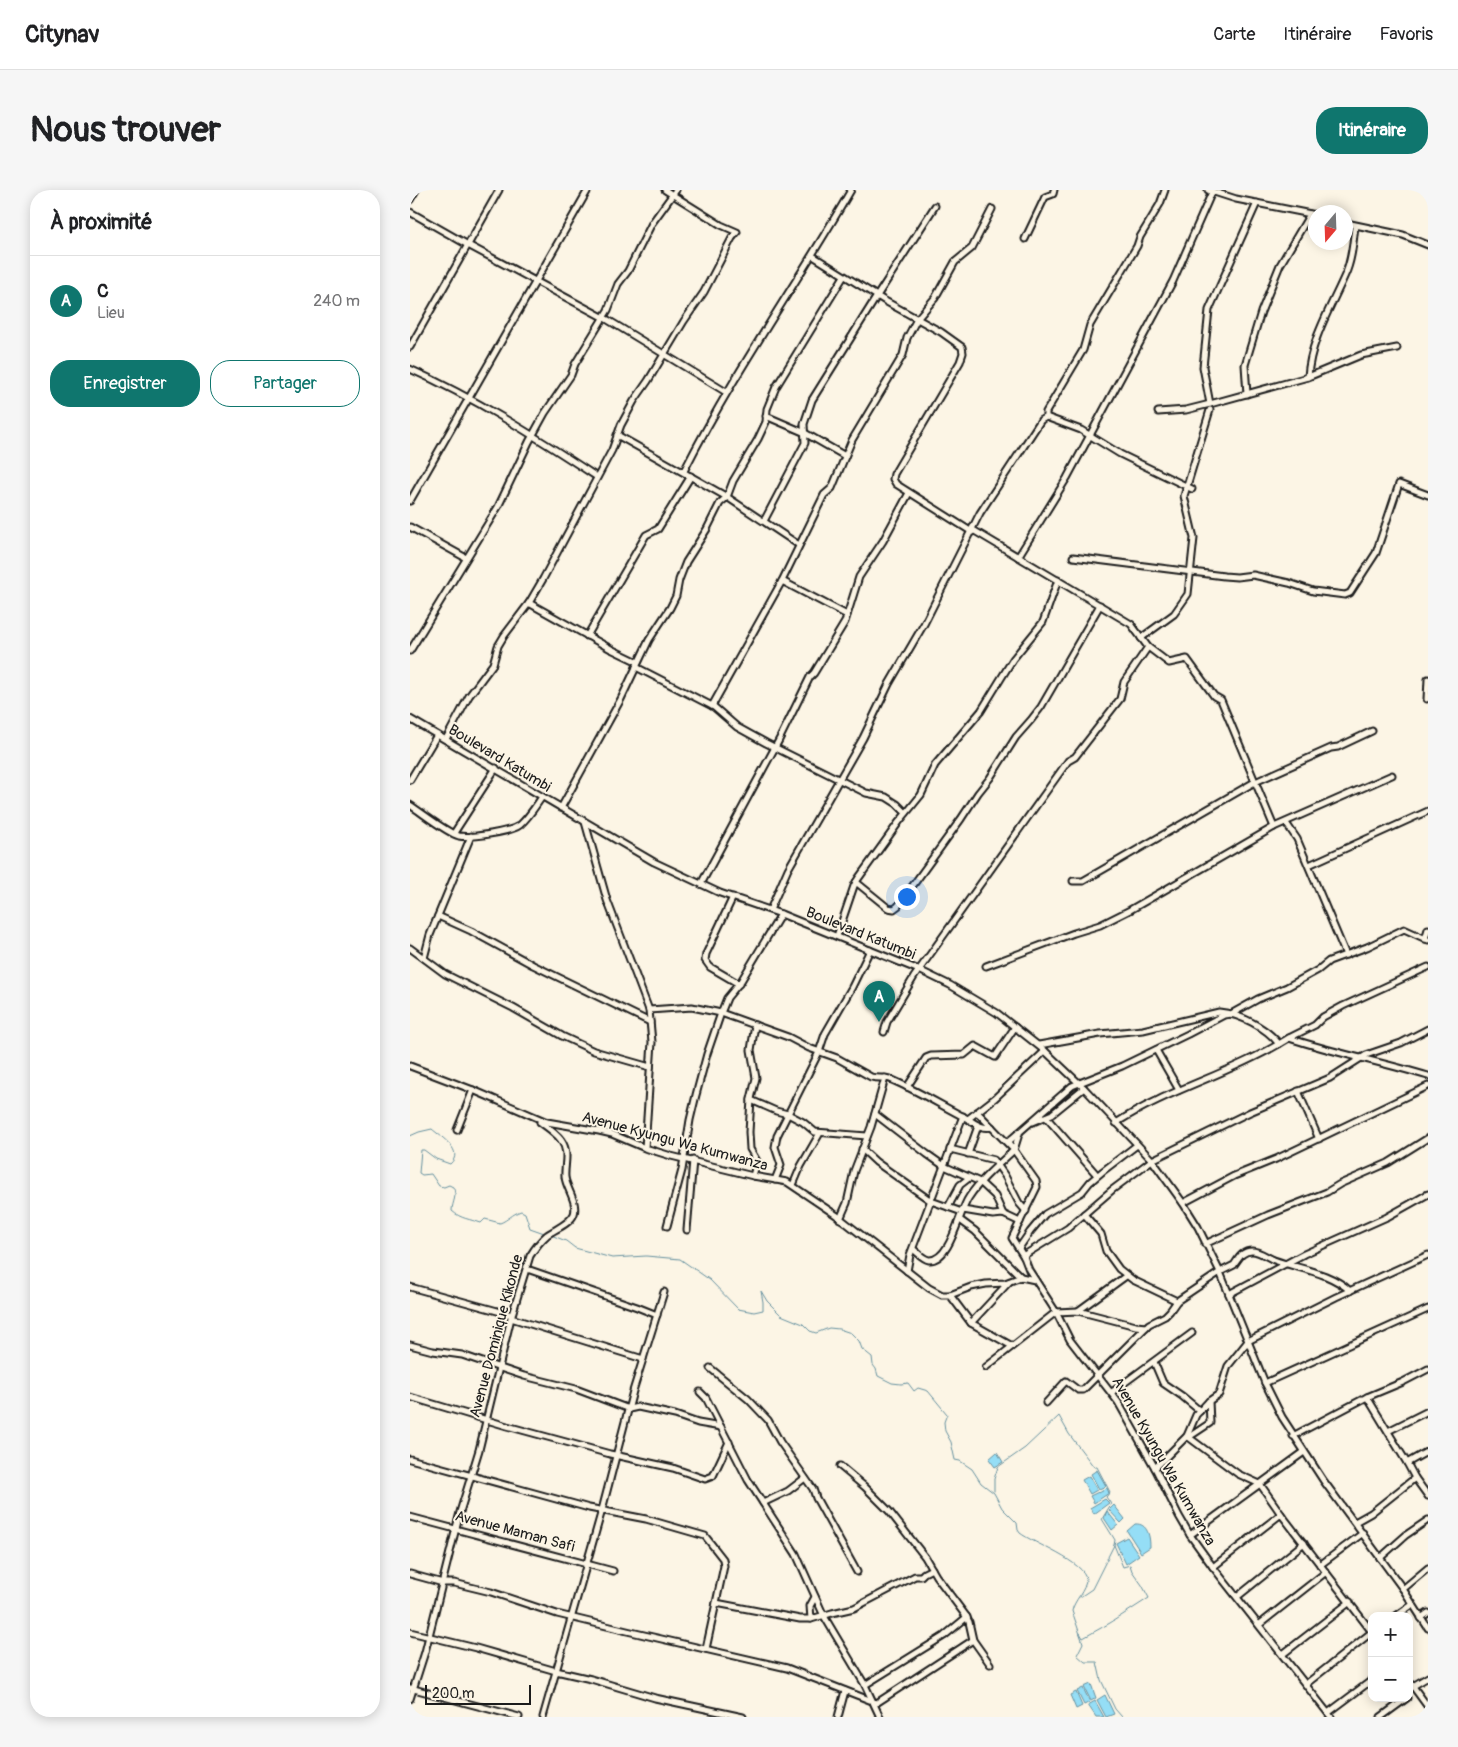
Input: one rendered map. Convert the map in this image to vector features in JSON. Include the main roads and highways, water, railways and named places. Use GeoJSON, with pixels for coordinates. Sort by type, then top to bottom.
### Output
{"type":"FeatureCollection","features":[{"type":"Feature","properties":{"kind":"water"},"geometry":{"type":"Polygon","coordinates":[[[997,1452],[1003,1462],[995,1467],[989,1459],[997,1452]]]}},
{"type":"Feature","properties":{"kind":"water"},"geometry":{"type":"Polygon","coordinates":[[[1097,1470],[1106,1486],[1099,1489],[1091,1474],[1097,1470]]]}},
{"type":"Feature","properties":{"kind":"water"},"geometry":{"type":"Polygon","coordinates":[[[1089,1476],[1097,1490],[1090,1494],[1082,1480],[1089,1476]]]}},
{"type":"Feature","properties":{"kind":"water"},"geometry":{"type":"Polygon","coordinates":[[[1107,1488],[1109,1493],[1094,1503],[1090,1496],[1107,1488]]]}},
{"type":"Feature","properties":{"kind":"water"},"geometry":{"type":"Polygon","coordinates":[[[1105,1499],[1109,1503],[1094,1514],[1090,1508],[1105,1499]]]}},
{"type":"Feature","properties":{"kind":"water"},"geometry":{"type":"Polygon","coordinates":[[[1114,1505],[1125,1519],[1121,1523],[1109,1510],[1114,1505]]]}},
{"type":"Feature","properties":{"kind":"water"},"geometry":{"type":"Polygon","coordinates":[[[1107,1511],[1118,1525],[1112,1530],[1104,1518],[1107,1511]]]}},
{"type":"Feature","properties":{"kind":"water"},"geometry":{"type":"Polygon","coordinates":[[[1135,1524],[1143,1526],[1149,1535],[1150,1547],[1141,1553],[1127,1531],[1135,1524]]]}},
{"type":"Feature","properties":{"kind":"water"},"geometry":{"type":"Polygon","coordinates":[[[1127,1537],[1139,1555],[1126,1564],[1116,1543],[1127,1537]]]}},
{"type":"Feature","properties":{"kind":"water"},"geometry":{"type":"Polygon","coordinates":[[[1091,1684],[1096,1698],[1091,1701],[1084,1687],[1091,1684]]]}},
{"type":"Feature","properties":{"kind":"water"},"geometry":{"type":"Polygon","coordinates":[[[1083,1688],[1090,1702],[1084,1705],[1077,1691],[1083,1688]]]}},
{"type":"Feature","properties":{"kind":"water"},"geometry":{"type":"Polygon","coordinates":[[[1076,1692],[1082,1706],[1076,1709],[1070,1695],[1076,1692]]]}},
{"type":"Feature","properties":{"kind":"water"},"geometry":{"type":"Polygon","coordinates":[[[1105,1695],[1114,1714],[1106,1717],[1097,1700],[1105,1695]]]}},
{"type":"Feature","properties":{"kind":"water"},"geometry":{"type":"Polygon","coordinates":[[[1095,1701],[1104,1717],[1096,1717],[1088,1705],[1095,1701]]]}},
{"type":"Feature","properties":{"kind":"waterway"},"geometry":{"type":"LineString","coordinates":[[410,1136],[432,1129],[446,1140],[453,1149],[455,1154],[450,1164],[436,1159],[424,1150],[421,1150],[419,1173],[422,1175],[431,1174],[439,1186],[449,1185],[453,1187],[455,1196],[452,1211],[455,1214],[481,1223],[485,1219],[500,1223],[521,1211],[525,1213],[530,1228],[547,1234]]}},
{"type":"Feature","properties":{"kind":"waterway"},"geometry":{"type":"LineString","coordinates":[[551,1235],[566,1241],[575,1248],[612,1258],[646,1256],[680,1259],[710,1280],[738,1309],[754,1312],[763,1310],[761,1291],[767,1301],[781,1315],[803,1324],[810,1331],[816,1333],[829,1328],[851,1333],[859,1341],[862,1349],[872,1357],[878,1376],[892,1383],[908,1383],[914,1391],[918,1388],[928,1391],[947,1414],[944,1422],[945,1431],[951,1442],[955,1460],[972,1469],[981,1483],[994,1493],[1002,1508],[1017,1523],[1020,1533],[1069,1560],[1084,1573],[1085,1583],[1072,1611],[1083,1643],[1077,1655],[1085,1662],[1097,1662],[1101,1680],[1115,1709],[1122,1717]]}},
{"type":"Feature","properties":{"kind":"waterway"},"geometry":{"type":"LineString","coordinates":[[994,1491],[994,1479],[998,1467],[1025,1448],[1059,1416],[1069,1434],[1094,1467],[1097,1467],[1110,1492],[1106,1497],[1111,1504],[1102,1519],[1115,1540],[1114,1545],[1123,1567],[1130,1565],[1149,1598],[1083,1638],[1080,1633]]}},
{"type":"Feature","properties":{"kind":"waterway"},"geometry":{"type":"LineString","coordinates":[[1080,1597],[1092,1589],[1114,1545]]}},
{"type":"Feature","properties":{"kind":"place","name":"C"},"geometry":{"type":"Point","coordinates":[879,1022]}}]}
